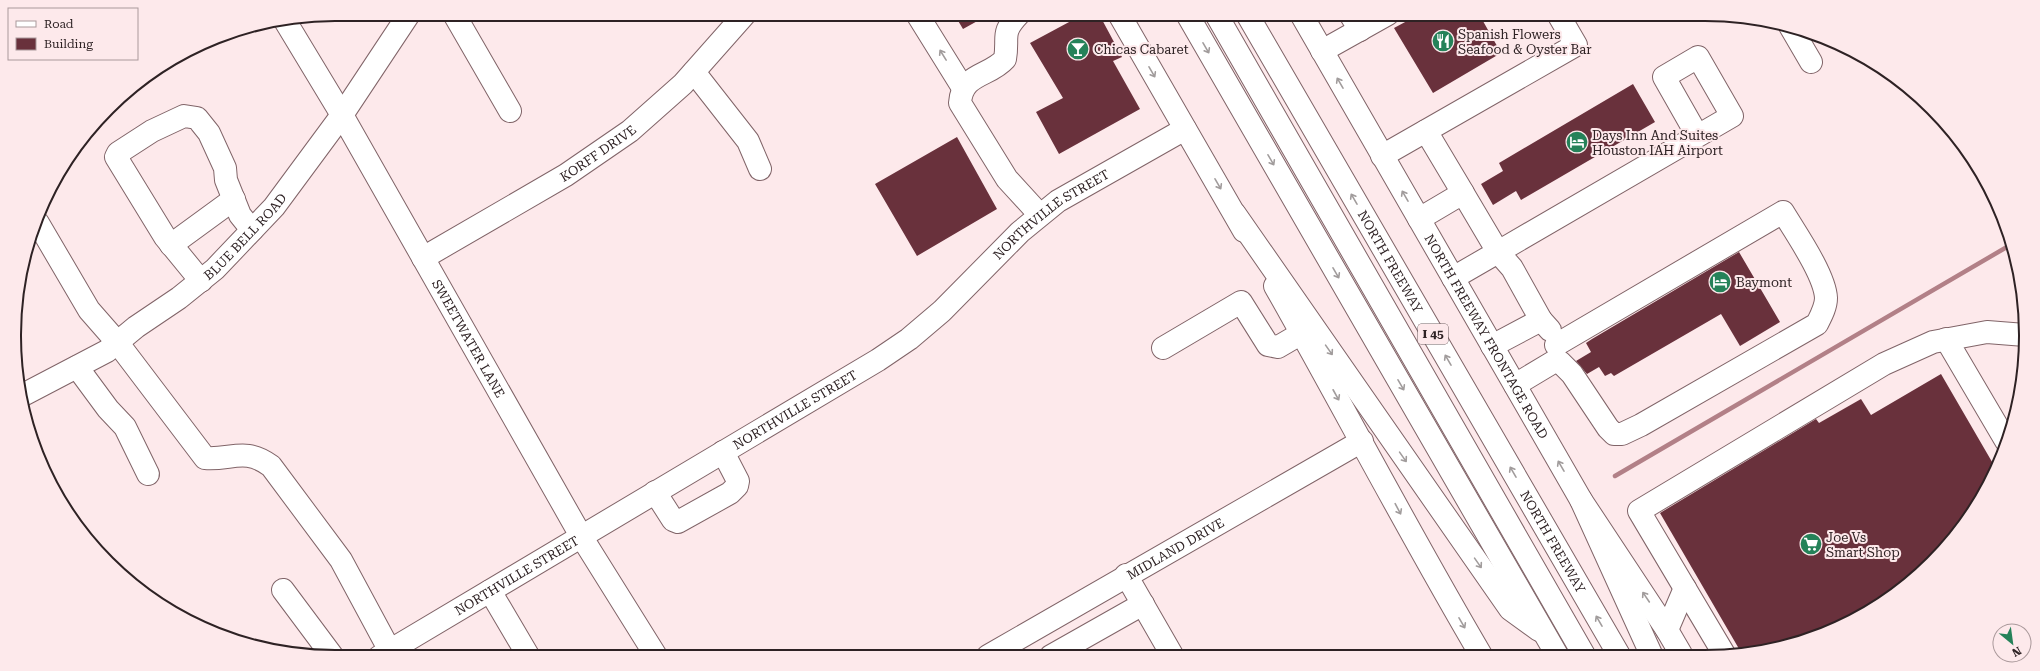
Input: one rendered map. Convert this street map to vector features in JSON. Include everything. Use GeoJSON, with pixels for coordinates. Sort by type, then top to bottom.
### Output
{"type":"FeatureCollection","features":[{"type":"Feature","properties":{"kind":"main road","name":"BLUE BELL ROAD"},"geometry":{"type":"LineString","coordinates":[[26,393],[107,351],[200,281],[252,230],[274,207],[342,115],[404,21]]}},
{"type":"Feature","properties":{"kind":"main road"},"geometry":{"type":"LineString","coordinates":[[458,21],[510,111]]}},
{"type":"Feature","properties":{"kind":"main road","name":"KORFF DRIVE"},"geometry":{"type":"LineString","coordinates":[[423,258],[566,175],[623,136],[683,84],[739,21]]}},
{"type":"Feature","properties":{"kind":"main road"},"geometry":{"type":"LineString","coordinates":[[922,21],[963,88]]}},
{"type":"Feature","properties":{"kind":"main road"},"geometry":{"type":"LineString","coordinates":[[1012,21],[1005,33],[1006,59],[966,84],[961,92],[960,103],[965,114],[1007,179],[1040,216]]}},
{"type":"Feature","properties":{"kind":"main road"},"geometry":{"type":"LineString","coordinates":[[1123,21],[1302,333],[1362,441],[1419,549],[1477,650]]}},
{"type":"Feature","properties":{"kind":"main road"},"geometry":{"type":"LineString","coordinates":[[1191,21],[1554,650]]}},
{"type":"Feature","properties":{"kind":"main road","name":"I 45"},"geometry":{"type":"LineString","coordinates":[[1220,21],[1581,650]]}},
{"type":"Feature","properties":{"kind":"main road","name":"NORTH FREEWAY"},"geometry":{"type":"LineString","coordinates":[[1251,21],[1617,650]]}},
{"type":"Feature","properties":{"kind":"main road","name":"NORTH FREEWAY FRONTAGE ROAD"},"geometry":{"type":"LineString","coordinates":[[1305,21],[1581,500],[1679,650]]}},
{"type":"Feature","properties":{"kind":"main road"},"geometry":{"type":"LineString","coordinates":[[1382,156],[1576,45],[1562,21]]}},
{"type":"Feature","properties":{"kind":"main road"},"geometry":{"type":"LineString","coordinates":[[1322,51],[1355,22]]}},
{"type":"Feature","properties":{"kind":"main road","name":"SWEETWATER LANE"},"geometry":{"type":"LineString","coordinates":[[288,25],[342,115],[581,536],[652,650]]}},
{"type":"Feature","properties":{"kind":"main road"},"geometry":{"type":"LineString","coordinates":[[1795,35],[1811,62]]}},
{"type":"Feature","properties":{"kind":"main road"},"geometry":{"type":"LineString","coordinates":[[694,72],[748,141],[760,168]]}},
{"type":"Feature","properties":{"kind":"main road"},"geometry":{"type":"LineString","coordinates":[[200,281],[171,245],[116,157],[118,153],[152,131],[184,116],[198,118],[209,133],[225,168],[226,180],[240,215],[252,230]]}},
{"type":"Feature","properties":{"kind":"main road","name":"NORTHVILLE STREET"},"geometry":{"type":"LineString","coordinates":[[394,650],[654,492],[878,360],[909,339],[942,311],[1020,232],[1058,201],[1089,182],[1185,129]]}},
{"type":"Feature","properties":{"kind":"main road"},"geometry":{"type":"LineString","coordinates":[[1426,131],[1498,252],[1512,268],[1540,320],[1545,323],[1553,334],[1558,353],[1608,428],[1614,434],[1622,434],[1642,425],[1817,324],[1823,312],[1826,298],[1822,280],[1782,212],[1558,353],[1555,361],[1515,385]]}},
{"type":"Feature","properties":{"kind":"main road"},"geometry":{"type":"LineString","coordinates":[[1453,278],[1697,135]]}},
{"type":"Feature","properties":{"kind":"main road"},"geometry":{"type":"LineString","coordinates":[[1419,219],[1463,193]]}},
{"type":"Feature","properties":{"kind":"main road"},"geometry":{"type":"LineString","coordinates":[[171,245],[234,200]]}},
{"type":"Feature","properties":{"kind":"main road"},"geometry":{"type":"LineString","coordinates":[[1235,214],[1510,609],[1545,634]]}},
{"type":"Feature","properties":{"kind":"main road"},"geometry":{"type":"LineString","coordinates":[[40,227],[89,310],[117,342],[205,458],[248,454],[264,460],[271,466],[341,560],[384,650]]}},
{"type":"Feature","properties":{"kind":"main road"},"geometry":{"type":"LineString","coordinates":[[1163,348],[1241,302],[1268,345],[1278,347],[1302,333]]}},
{"type":"Feature","properties":{"kind":"main road"},"geometry":{"type":"LineString","coordinates":[[1492,346],[1540,320]]}},
{"type":"Feature","properties":{"kind":"main road"},"geometry":{"type":"LineString","coordinates":[[1721,649],[1639,511],[1884,364],[1933,342],[1946,339],[1987,332],[2019,335]]}},
{"type":"Feature","properties":{"kind":"main road"},"geometry":{"type":"LineString","coordinates":[[1946,339],[2003,435]]}},
{"type":"Feature","properties":{"kind":"main road"},"geometry":{"type":"LineString","coordinates":[[77,367],[108,409],[125,427],[148,474]]}},
{"type":"Feature","properties":{"kind":"main road","name":"MIDLAND DRIVE"},"geometry":{"type":"LineString","coordinates":[[998,650],[1126,575],[1362,441]]}},
{"type":"Feature","properties":{"kind":"main road"},"geometry":{"type":"LineString","coordinates":[[654,492],[672,520],[678,522],[730,493],[737,486],[738,481],[723,452]]}},
{"type":"Feature","properties":{"kind":"main road"},"geometry":{"type":"LineString","coordinates":[[1581,500],[1649,650]]}},
{"type":"Feature","properties":{"kind":"main road"},"geometry":{"type":"LineString","coordinates":[[1126,575],[1169,650]]}},
{"type":"Feature","properties":{"kind":"main road"},"geometry":{"type":"LineString","coordinates":[[1667,630],[1685,588]]}},
{"type":"Feature","properties":{"kind":"main road"},"geometry":{"type":"LineString","coordinates":[[283,590],[327,650]]}},
{"type":"Feature","properties":{"kind":"main road"},"geometry":{"type":"LineString","coordinates":[[490,591],[525,650]]}},
{"type":"Feature","properties":{"kind":"main road"},"geometry":{"type":"LineString","coordinates":[[1062,650],[1143,604]]}},
{"type":"Feature","properties":{"kind":"main road"},"geometry":{"type":"LineString","coordinates":[[1032,630],[1043,650]]}},
{"type":"Feature","properties":{"kind":"building"},"geometry":{"type":"Polygon","coordinates":[[[958,21],[977,21],[963,29],[958,21]]]}},
{"type":"Feature","properties":{"kind":"building"},"geometry":{"type":"Polygon","coordinates":[[[1071,21],[1103,21],[1122,57],[1113,61],[1140,109],[1059,154],[1036,112],[1063,98],[1030,43],[1071,21]]]}},
{"type":"Feature","properties":{"kind":"building"},"geometry":{"type":"Polygon","coordinates":[[[1407,21],[1483,21],[1501,53],[1433,93],[1394,28],[1407,21]]]}},
{"type":"Feature","properties":{"kind":"building","name":"Days Inn And Suites Houston IAH Airport"},"geometry":{"type":"Polygon","coordinates":[[[1633,84],[1655,122],[1521,200],[1516,191],[1493,205],[1481,184],[1503,171],[1499,163],[1633,84]]]}},
{"type":"Feature","properties":{"kind":"building"},"geometry":{"type":"Polygon","coordinates":[[[957,137],[997,209],[917,256],[875,184],[957,137]]]}},
{"type":"Feature","properties":{"kind":"building","name":"Baymont"},"geometry":{"type":"Polygon","coordinates":[[[1739,252],[1780,322],[1740,346],[1721,314],[1614,376],[1611,373],[1605,376],[1599,367],[1587,374],[1576,361],[1591,352],[1586,343],[1739,252]]]}},
{"type":"Feature","properties":{"kind":"building","name":"Joe Vs Smart Shop"},"geometry":{"type":"Polygon","coordinates":[[[1941,374],[1992,462],[1977,493],[1954,527],[1927,558],[1896,585],[1879,597],[1844,618],[1806,633],[1766,644],[1738,648],[1660,513],[1816,419],[1819,423],[1861,399],[1871,415],[1941,374]]]}},
{"type":"Feature","properties":{"kind":"waterway"},"geometry":{"type":"LineString","coordinates":[[1615,476],[2006,247]]}},
{"type":"Feature","properties":{"kind":"place","name":"Spanish Flowers Seafood & Oyster Bar"},"geometry":{"type":"Point","coordinates":[1443,41]}},
{"type":"Feature","properties":{"kind":"place","name":"Chicas Cabaret"},"geometry":{"type":"Point","coordinates":[1078,49]}},
{"type":"Feature","properties":{"kind":"place","name":"Days Inn And Suites Houston IAH Airport"},"geometry":{"type":"Point","coordinates":[1577,142]}},
{"type":"Feature","properties":{"kind":"place","name":"Baymont"},"geometry":{"type":"Point","coordinates":[1720,282]}},
{"type":"Feature","properties":{"kind":"place","name":"Joe Vs Smart Shop"},"geometry":{"type":"Point","coordinates":[1811,544]}}]}
